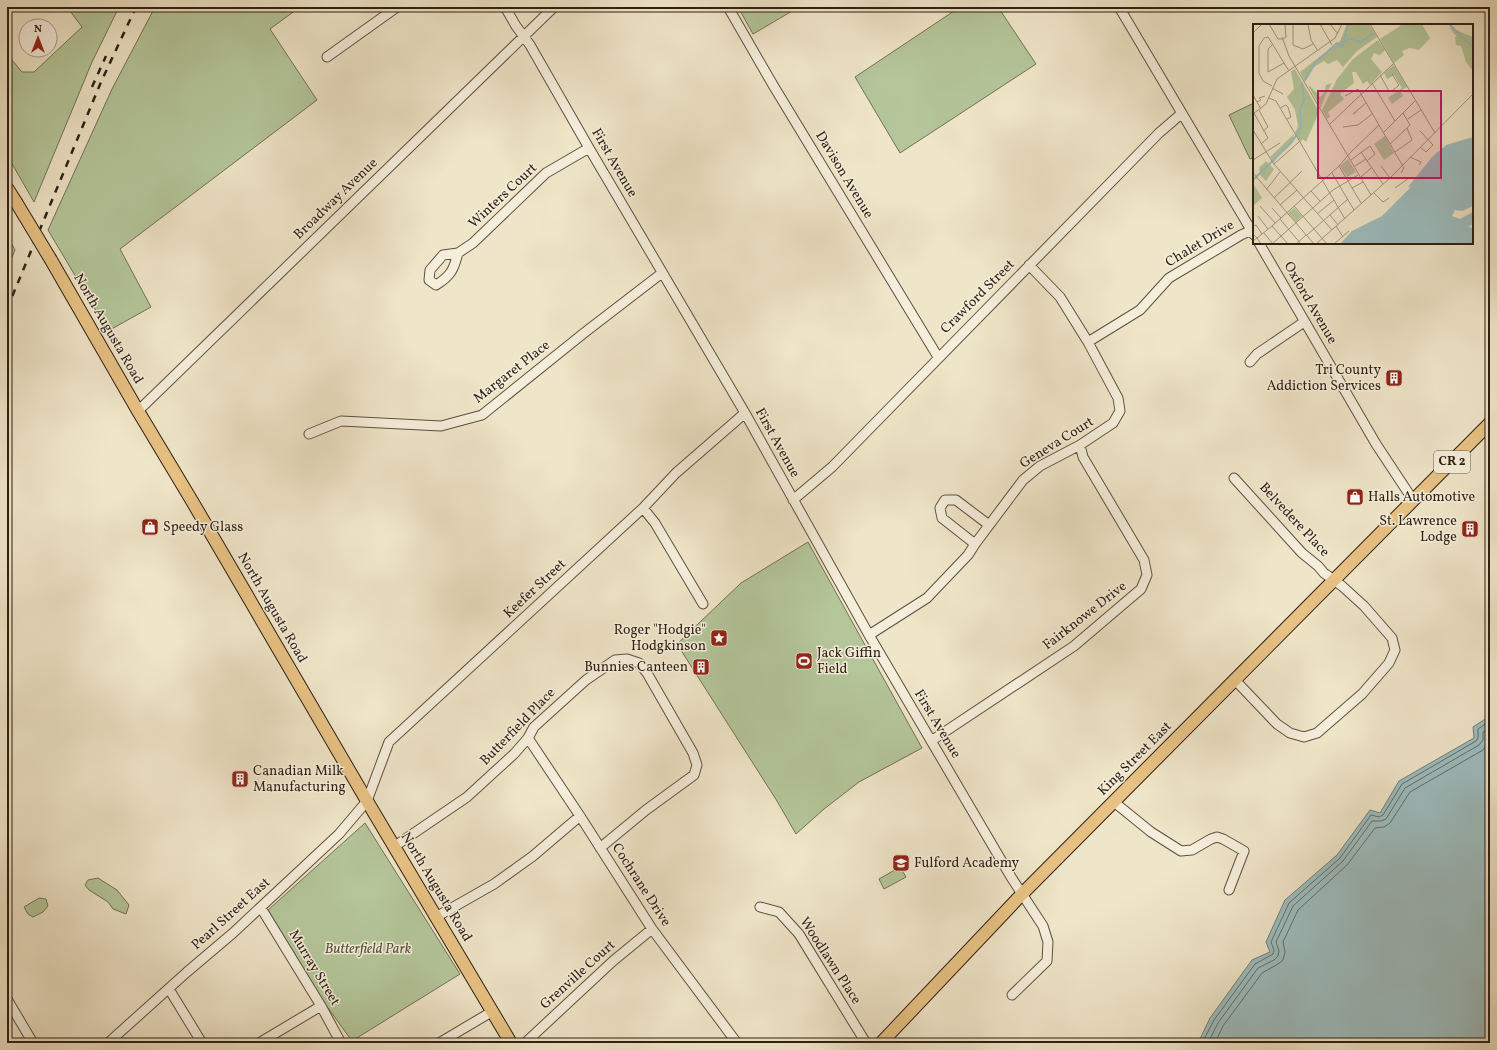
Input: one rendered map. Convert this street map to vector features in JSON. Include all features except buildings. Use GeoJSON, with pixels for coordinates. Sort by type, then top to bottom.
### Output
{"type":"FeatureCollection","features":[{"type":"Feature","properties":{"kind":"main road","name":"North Augusta Road"},"geometry":{"type":"LineString","coordinates":[[7,188],[51,260],[367,801],[512,1043]]}},
{"type":"Feature","properties":{"kind":"main road","name":"CR 2"},"geometry":{"type":"LineString","coordinates":[[1413,500],[1490,423]]}},
{"type":"Feature","properties":{"kind":"main road","name":"King Street East"},"geometry":{"type":"LineString","coordinates":[[881,1043],[1022,894],[1413,500]]}},
{"type":"Feature","properties":{"kind":"street"},"geometry":{"type":"LineString","coordinates":[[327,57],[397,7]]}},
{"type":"Feature","properties":{"kind":"street","name":"First Avenue"},"geometry":{"type":"LineString","coordinates":[[505,7],[745,413],[869,635],[931,741],[1022,894],[1043,926],[1048,942],[1047,961],[1012,995]]}},
{"type":"Feature","properties":{"kind":"street","name":"Broadway Avenue"},"geometry":{"type":"LineString","coordinates":[[138,411],[554,7]]}},
{"type":"Feature","properties":{"kind":"street","name":"Davison Avenue"},"geometry":{"type":"LineString","coordinates":[[728,7],[772,85],[938,356]]}},
{"type":"Feature","properties":{"kind":"street"},"geometry":{"type":"LineString","coordinates":[[1119,7],[1181,114],[1253,232]]}},
{"type":"Feature","properties":{"kind":"street","name":"Crawford Street"},"geometry":{"type":"LineString","coordinates":[[793,500],[832,467],[938,356],[1030,266],[1159,132],[1181,114]]}},
{"type":"Feature","properties":{"kind":"street","name":"Winters Court"},"geometry":{"type":"LineString","coordinates":[[458,253],[473,243],[546,173],[589,148]]}},
{"type":"Feature","properties":{"kind":"street","name":"Chalet Drive"},"geometry":{"type":"LineString","coordinates":[[1088,342],[1140,310],[1169,278],[1241,235],[1253,232]]}},
{"type":"Feature","properties":{"kind":"street","name":"Oxford Avenue"},"geometry":{"type":"LineString","coordinates":[[1260,244],[1376,444],[1413,500]]}},
{"type":"Feature","properties":{"kind":"street","name":"Geneva Court"},"geometry":{"type":"LineString","coordinates":[[869,635],[927,598],[968,555],[1023,480],[1040,466],[1080,445],[1113,423],[1120,411],[1118,398],[1088,342],[1060,297],[1030,266]]}},
{"type":"Feature","properties":{"kind":"street","name":"Margaret Place"},"geometry":{"type":"LineString","coordinates":[[309,434],[341,421],[441,426],[482,415],[584,333],[662,273]]}},
{"type":"Feature","properties":{"kind":"street"},"geometry":{"type":"LineString","coordinates":[[1250,362],[1257,354],[1304,322]]}},
{"type":"Feature","properties":{"kind":"street","name":"Keefer Street"},"geometry":{"type":"LineString","coordinates":[[367,801],[389,742],[643,508],[676,473],[745,413]]}},
{"type":"Feature","properties":{"kind":"street","name":"Fairknowe Drive"},"geometry":{"type":"LineString","coordinates":[[931,741],[1074,646],[1141,589],[1146,575],[1144,560],[1083,457],[1080,445]]}},
{"type":"Feature","properties":{"kind":"street","name":"Belvedere Place"},"geometry":{"type":"LineString","coordinates":[[1234,478],[1302,553],[1324,573],[1335,579],[1364,606],[1392,638],[1395,650],[1390,663],[1362,694],[1317,733],[1304,737],[1290,733],[1277,724],[1235,680]]}},
{"type":"Feature","properties":{"kind":"street"},"geometry":{"type":"LineString","coordinates":[[975,544],[942,518],[940,508],[945,500],[956,500],[989,525]]}},
{"type":"Feature","properties":{"kind":"street"},"geometry":{"type":"LineString","coordinates":[[643,508],[655,523],[703,604]]}},
{"type":"Feature","properties":{"kind":"street","name":"Butterfield Place"},"geometry":{"type":"LineString","coordinates":[[395,846],[467,797],[514,754],[528,738],[534,727],[586,680],[615,660],[627,659],[639,663],[647,673],[693,753],[697,765],[694,775],[646,810],[600,848]]}},
{"type":"Feature","properties":{"kind":"street","name":"Cochrane Drive"},"geometry":{"type":"LineString","coordinates":[[528,738],[652,929],[737,1043]]}},
{"type":"Feature","properties":{"kind":"street","name":"Pearl Street East"},"geometry":{"type":"LineString","coordinates":[[108,1043],[261,908],[339,834],[367,801]]}},
{"type":"Feature","properties":{"kind":"street"},"geometry":{"type":"LineString","coordinates":[[1114,802],[1151,832],[1181,851],[1192,850],[1211,839],[1217,838],[1223,839],[1244,851],[1229,890]]}},
{"type":"Feature","properties":{"kind":"street"},"geometry":{"type":"LineString","coordinates":[[436,917],[494,884],[533,856],[580,816]]}},
{"type":"Feature","properties":{"kind":"street","name":"Woodlawn Place"},"geometry":{"type":"LineString","coordinates":[[760,907],[779,912],[799,934],[866,1043]]}},
{"type":"Feature","properties":{"kind":"street","name":"Murray Street"},"geometry":{"type":"LineString","coordinates":[[261,908],[321,1006],[341,1043]]}},
{"type":"Feature","properties":{"kind":"street","name":"Grenville Court"},"geometry":{"type":"LineString","coordinates":[[525,1043],[613,961],[652,929]]}},
{"type":"Feature","properties":{"kind":"street"},"geometry":{"type":"LineString","coordinates":[[169,989],[202,1043]]}},
{"type":"Feature","properties":{"kind":"street"},"geometry":{"type":"LineString","coordinates":[[7,999],[33,1043]]}},
{"type":"Feature","properties":{"kind":"street"},"geometry":{"type":"LineString","coordinates":[[260,1043],[321,1006]]}},
{"type":"Feature","properties":{"kind":"street"},"geometry":{"type":"LineString","coordinates":[[439,1043],[493,1011]]}},
{"type":"Feature","properties":{"kind":"green space"},"geometry":{"type":"Polygon","coordinates":[[[67,7],[119,7],[92,62],[34,202],[7,155],[7,54],[22,72],[34,72],[49,58],[58,58],[58,50],[82,27],[67,7]]]}},
{"type":"Feature","properties":{"kind":"green space"},"geometry":{"type":"Polygon","coordinates":[[[155,7],[300,7],[270,29],[317,100],[120,249],[151,307],[108,331],[48,230],[112,89],[155,7]]]}},
{"type":"Feature","properties":{"kind":"green space"},"geometry":{"type":"Polygon","coordinates":[[[738,7],[799,7],[753,34],[738,7]]]}},
{"type":"Feature","properties":{"kind":"green space"},"geometry":{"type":"Polygon","coordinates":[[[960,7],[998,7],[1036,64],[900,153],[855,77],[960,7]]]}},
{"type":"Feature","properties":{"kind":"green space"},"geometry":{"type":"Polygon","coordinates":[[[1253,103],[1253,158],[1250,159],[1229,115],[1253,103]]]}},
{"type":"Feature","properties":{"kind":"green space"},"geometry":{"type":"Polygon","coordinates":[[[7,235],[15,250],[7,269],[7,235]]]}},
{"type":"Feature","properties":{"kind":"green space"},"geometry":{"type":"Polygon","coordinates":[[[808,542],[922,748],[859,782],[824,809],[796,834],[777,801],[677,644],[741,583],[808,542]]]}},
{"type":"Feature","properties":{"kind":"green space","name":"Butterfield Park"},"geometry":{"type":"Polygon","coordinates":[[[365,823],[460,974],[352,1041],[323,1001],[268,910],[365,823]]]}},
{"type":"Feature","properties":{"kind":"green space"},"geometry":{"type":"Polygon","coordinates":[[[900,867],[906,877],[884,889],[879,879],[900,867]]]}},
{"type":"Feature","properties":{"kind":"green space"},"geometry":{"type":"Polygon","coordinates":[[[98,878],[117,890],[129,905],[126,914],[113,909],[108,902],[89,890],[85,885],[88,880],[98,878]]]}},
{"type":"Feature","properties":{"kind":"green space"},"geometry":{"type":"Polygon","coordinates":[[[39,898],[46,899],[48,906],[43,912],[33,917],[28,914],[24,907],[39,898]]]}},
{"type":"Feature","properties":{"kind":"water"},"geometry":{"type":"Polygon","coordinates":[[[1490,716],[1490,1043],[1198,1043],[1210,1018],[1252,960],[1270,952],[1266,942],[1285,900],[1337,855],[1370,810],[1380,813],[1399,781],[1474,738],[1473,727],[1490,716]]]}},
{"type":"Feature","properties":{"kind":"railway"},"geometry":{"type":"LineString","coordinates":[[7,309],[101,82],[136,7]]}},
{"type":"Feature","properties":{"kind":"railway"},"geometry":{"type":"LineString","coordinates":[[92,87],[106,56]]}},
{"type":"Feature","properties":{"kind":"place","name":"Tri County Addiction Services"},"geometry":{"type":"Point","coordinates":[1394,378]}},
{"type":"Feature","properties":{"kind":"place","name":"Halls Automotive"},"geometry":{"type":"Point","coordinates":[1355,497]}},
{"type":"Feature","properties":{"kind":"place","name":"Speedy Glass"},"geometry":{"type":"Point","coordinates":[150,527]}},
{"type":"Feature","properties":{"kind":"place","name":"St. Lawrence Lodge"},"geometry":{"type":"Point","coordinates":[1470,529]}},
{"type":"Feature","properties":{"kind":"place","name":"Roger \"Hodgie\" Hodgkinson"},"geometry":{"type":"Point","coordinates":[719,638]}},
{"type":"Feature","properties":{"kind":"place","name":"Jack Giffin Field"},"geometry":{"type":"Point","coordinates":[804,661]}},
{"type":"Feature","properties":{"kind":"place","name":"Bunnies Canteen"},"geometry":{"type":"Point","coordinates":[701,667]}},
{"type":"Feature","properties":{"kind":"place","name":"Canadian Milk Manufacturing"},"geometry":{"type":"Point","coordinates":[240,779]}},
{"type":"Feature","properties":{"kind":"place","name":"Fulford Academy"},"geometry":{"type":"Point","coordinates":[901,863]}}]}
